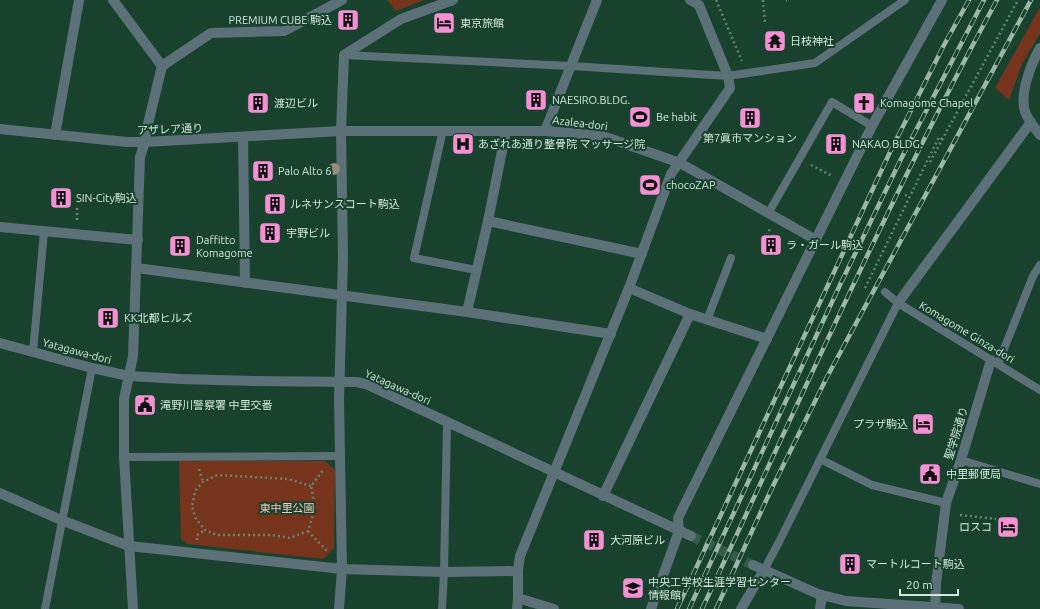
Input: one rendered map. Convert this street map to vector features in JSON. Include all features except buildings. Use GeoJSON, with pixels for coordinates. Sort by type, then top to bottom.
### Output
{"type":"FeatureCollection","features":[{"type":"Feature","properties":{"kind":"street"},"geometry":{"type":"LineString","coordinates":[[55,134],[79,0]]}},
{"type":"Feature","properties":{"kind":"street"},"geometry":{"type":"LineString","coordinates":[[113,0],[162,66]]}},
{"type":"Feature","properties":{"kind":"street"},"geometry":{"type":"LineString","coordinates":[[132,609],[124,457],[124,399],[133,356],[140,157],[145,142],[162,66],[211,33],[284,31],[342,0]]}},
{"type":"Feature","properties":{"kind":"street"},"geometry":{"type":"LineString","coordinates":[[339,609],[342,569],[337,456],[342,295],[341,131],[344,56],[401,19],[454,0]]}},
{"type":"Feature","properties":{"kind":"street"},"geometry":{"type":"LineString","coordinates":[[545,131],[597,0]]}},
{"type":"Feature","properties":{"kind":"street"},"geometry":{"type":"LineString","coordinates":[[517,609],[520,556],[611,334],[671,174],[730,88],[728,76],[699,5],[690,0]]}},
{"type":"Feature","properties":{"kind":"street"},"geometry":{"type":"LineString","coordinates":[[651,609],[680,531],[678,518],[872,126],[942,0]]}},
{"type":"Feature","properties":{"kind":"street"},"geometry":{"type":"LineString","coordinates":[[1040,48],[1028,78],[1022,100],[1026,114],[1040,135]]}},
{"type":"Feature","properties":{"kind":"street"},"geometry":{"type":"LineString","coordinates":[[898,303],[1031,122]]}},
{"type":"Feature","properties":{"kind":"street","name":"アザレア通り"},"geometry":{"type":"LineString","coordinates":[[0,129],[127,142],[341,131]]}},
{"type":"Feature","properties":{"kind":"street","name":"Azalea-dori"},"geometry":{"type":"LineString","coordinates":[[341,131],[545,131],[603,136],[680,163],[769,212],[816,240]]}},
{"type":"Feature","properties":{"kind":"street"},"geometry":{"type":"LineString","coordinates":[[467,312],[488,221],[506,131]]}},
{"type":"Feature","properties":{"kind":"street"},"geometry":{"type":"LineString","coordinates":[[243,137],[245,283]]}},
{"type":"Feature","properties":{"kind":"street"},"geometry":{"type":"LineString","coordinates":[[488,221],[642,254]]}},
{"type":"Feature","properties":{"kind":"street"},"geometry":{"type":"LineString","coordinates":[[0,227],[138,240]]}},
{"type":"Feature","properties":{"kind":"street"},"geometry":{"type":"LineString","coordinates":[[137,268],[467,312],[611,334]]}},
{"type":"Feature","properties":{"kind":"street"},"geometry":{"type":"LineString","coordinates":[[629,288],[690,314],[767,339]]}},
{"type":"Feature","properties":{"kind":"street"},"geometry":{"type":"LineString","coordinates":[[603,496],[690,314]]}},
{"type":"Feature","properties":{"kind":"street","name":"Yatagawa-dori"},"geometry":{"type":"LineString","coordinates":[[0,343],[92,368],[129,376],[232,381],[356,382],[366,384],[691,536]]}},
{"type":"Feature","properties":{"kind":"street","name":"聖学院通り"},"geometry":{"type":"LineString","coordinates":[[935,608],[936,584],[946,503],[995,362]]}},
{"type":"Feature","properties":{"kind":"street"},"geometry":{"type":"LineString","coordinates":[[0,493],[61,520],[129,546],[326,568],[444,572],[518,571]]}},
{"type":"Feature","properties":{"kind":"street"},"geometry":{"type":"LineString","coordinates":[[753,565],[822,595],[846,601],[959,609]]}},
{"type":"Feature","properties":{"kind":"street"},"geometry":{"type":"LineString","coordinates":[[741,609],[764,570]]}},
{"type":"Feature","properties":{"kind":"street"},"geometry":{"type":"LineString","coordinates":[[820,609],[822,595]]}},
{"type":"Feature","properties":{"kind":"street"},"geometry":{"type":"LineString","coordinates":[[518,598],[554,609]]}},
{"type":"Feature","properties":{"kind":"lane"},"geometry":{"type":"LineString","coordinates":[[344,56],[571,66],[728,76],[815,63],[905,0]]}},
{"type":"Feature","properties":{"kind":"lane"},"geometry":{"type":"LineString","coordinates":[[769,212],[832,102],[872,126]]}},
{"type":"Feature","properties":{"kind":"lane"},"geometry":{"type":"LineString","coordinates":[[443,130],[414,258],[476,270]]}},
{"type":"Feature","properties":{"kind":"lane"},"geometry":{"type":"LineString","coordinates":[[33,352],[44,232]]}},
{"type":"Feature","properties":{"kind":"lane"},"geometry":{"type":"LineString","coordinates":[[707,320],[732,258]]}},
{"type":"Feature","properties":{"kind":"lane"},"geometry":{"type":"LineString","coordinates":[[995,362],[1033,276],[1040,264]]}},
{"type":"Feature","properties":{"kind":"lane","name":"Komagome Ginza-dori"},"geometry":{"type":"LineString","coordinates":[[884,292],[898,303],[1040,390]]}},
{"type":"Feature","properties":{"kind":"lane"},"geometry":{"type":"LineString","coordinates":[[764,570],[898,303]]}},
{"type":"Feature","properties":{"kind":"lane"},"geometry":{"type":"LineString","coordinates":[[45,609],[61,520],[92,368]]}},
{"type":"Feature","properties":{"kind":"lane"},"geometry":{"type":"LineString","coordinates":[[442,609],[447,423]]}},
{"type":"Feature","properties":{"kind":"lane"},"geometry":{"type":"LineString","coordinates":[[124,457],[337,456]]}},
{"type":"Feature","properties":{"kind":"lane"},"geometry":{"type":"LineString","coordinates":[[820,459],[872,485],[946,503]]}},
{"type":"Feature","properties":{"kind":"lane"},"geometry":{"type":"LineString","coordinates":[[961,460],[1040,484]]}},
{"type":"Feature","properties":{"kind":"path"},"geometry":{"type":"LineString","coordinates":[[716,0],[747,73]]}},
{"type":"Feature","properties":{"kind":"path"},"geometry":{"type":"LineString","coordinates":[[763,0],[765,24]]}},
{"type":"Feature","properties":{"kind":"path"},"geometry":{"type":"LineString","coordinates":[[930,162],[1018,0]]}},
{"type":"Feature","properties":{"kind":"path"},"geometry":{"type":"LineString","coordinates":[[865,288],[939,137],[942,139]]}},
{"type":"Feature","properties":{"kind":"path"},"geometry":{"type":"LineString","coordinates":[[800,158],[844,183]]}},
{"type":"Feature","properties":{"kind":"path"},"geometry":{"type":"LineString","coordinates":[[905,195],[910,196]]}},
{"type":"Feature","properties":{"kind":"path"},"geometry":{"type":"LineString","coordinates":[[764,240],[772,227]]}},
{"type":"Feature","properties":{"kind":"path"},"geometry":{"type":"LineString","coordinates":[[311,486],[337,456]]}},
{"type":"Feature","properties":{"kind":"path"},"geometry":{"type":"LineString","coordinates":[[308,531],[290,538],[272,535],[217,535],[205,530],[196,519],[192,507],[194,491],[202,482],[217,475],[288,479],[311,486]]}},
{"type":"Feature","properties":{"kind":"path"},"geometry":{"type":"LineString","coordinates":[[308,531],[315,509],[311,486]]}},
{"type":"Feature","properties":{"kind":"path"},"geometry":{"type":"LineString","coordinates":[[957,515],[996,519]]}},
{"type":"Feature","properties":{"kind":"path"},"geometry":{"type":"LineString","coordinates":[[308,531],[327,551],[326,568]]}},
{"type":"Feature","properties":{"kind":"green space"},"geometry":{"type":"Polygon","coordinates":[[[387,0],[424,0],[396,11],[387,0]]]}},
{"type":"Feature","properties":{"kind":"green space"},"geometry":{"type":"Polygon","coordinates":[[[1040,7],[1040,33],[1022,64],[1009,100],[995,88],[1040,7]]]}},
{"type":"Feature","properties":{"kind":"green space","name":"東中里公園"},"geometry":{"type":"Polygon","coordinates":[[[179,461],[325,461],[335,470],[334,548],[323,559],[187,544],[181,539],[179,461]]]}},
{"type":"Feature","properties":{"kind":"tunnel"},"geometry":{"type":"LineString","coordinates":[[691,536],[753,565]]}},
{"type":"Feature","properties":{"kind":"railway"},"geometry":{"type":"LineString","coordinates":[[677,609],[890,152],[944,45],[969,0]]}},
{"type":"Feature","properties":{"kind":"railway"},"geometry":{"type":"LineString","coordinates":[[689,609],[839,287],[901,159],[984,0]]}},
{"type":"Feature","properties":{"kind":"railway"},"geometry":{"type":"LineString","coordinates":[[702,609],[845,302],[919,150],[997,0]]}},
{"type":"Feature","properties":{"kind":"railway"},"geometry":{"type":"LineString","coordinates":[[716,609],[771,490],[827,377],[1031,0]]}},
{"type":"Feature","properties":{"kind":"place","name":"PREMIUM CUBE 駒込"},"geometry":{"type":"Point","coordinates":[348,20]}},
{"type":"Feature","properties":{"kind":"place","name":"東京旅館"},"geometry":{"type":"Point","coordinates":[444,23]}},
{"type":"Feature","properties":{"kind":"place","name":"日枝神社"},"geometry":{"type":"Point","coordinates":[775,41]}},
{"type":"Feature","properties":{"kind":"place","name":"NAESIRO.BLDG."},"geometry":{"type":"Point","coordinates":[536,100]}},
{"type":"Feature","properties":{"kind":"place","name":"渡辺ビル"},"geometry":{"type":"Point","coordinates":[258,103]}},
{"type":"Feature","properties":{"kind":"place","name":"Komagome Chapel"},"geometry":{"type":"Point","coordinates":[864,103]}},
{"type":"Feature","properties":{"kind":"place","name":"Be habit"},"geometry":{"type":"Point","coordinates":[640,117]}},
{"type":"Feature","properties":{"kind":"place","name":"第7眞市マンション"},"geometry":{"type":"Point","coordinates":[750,118]}},
{"type":"Feature","properties":{"kind":"place","name":"あざれあ通り整骨院 マッサージ院"},"geometry":{"type":"Point","coordinates":[463,144]}},
{"type":"Feature","properties":{"kind":"place","name":"NAKAO BLDG."},"geometry":{"type":"Point","coordinates":[836,144]}},
{"type":"Feature","properties":{"kind":"place","name":"Palo Alto 6"},"geometry":{"type":"Point","coordinates":[263,171]}},
{"type":"Feature","properties":{"kind":"place","name":"chocoZAP"},"geometry":{"type":"Point","coordinates":[650,185]}},
{"type":"Feature","properties":{"kind":"place","name":"SIN-City駒込"},"geometry":{"type":"Point","coordinates":[61,198]}},
{"type":"Feature","properties":{"kind":"place","name":"ルネサンスコート駒込"},"geometry":{"type":"Point","coordinates":[275,204]}},
{"type":"Feature","properties":{"kind":"place","name":"宇野ビル"},"geometry":{"type":"Point","coordinates":[270,233]}},
{"type":"Feature","properties":{"kind":"place","name":"ラ・ガール駒込"},"geometry":{"type":"Point","coordinates":[771,245]}},
{"type":"Feature","properties":{"kind":"place","name":"Daffitto Komagome"},"geometry":{"type":"Point","coordinates":[180,246]}},
{"type":"Feature","properties":{"kind":"place","name":"KK北都ヒルズ"},"geometry":{"type":"Point","coordinates":[108,318]}},
{"type":"Feature","properties":{"kind":"place","name":"滝野川警察署 中里交番"},"geometry":{"type":"Point","coordinates":[145,405]}},
{"type":"Feature","properties":{"kind":"place","name":"プラザ駒込"},"geometry":{"type":"Point","coordinates":[923,424]}},
{"type":"Feature","properties":{"kind":"place","name":"中里郵便局"},"geometry":{"type":"Point","coordinates":[930,474]}},
{"type":"Feature","properties":{"kind":"place","name":"ロスコ"},"geometry":{"type":"Point","coordinates":[1008,527]}},
{"type":"Feature","properties":{"kind":"place","name":"大河原ビル"},"geometry":{"type":"Point","coordinates":[594,540]}},
{"type":"Feature","properties":{"kind":"place","name":"マートルコート駒込"},"geometry":{"type":"Point","coordinates":[850,564]}},
{"type":"Feature","properties":{"kind":"place","name":"中央工学校生涯学習センター 情報館"},"geometry":{"type":"Point","coordinates":[633,588]}}]}
